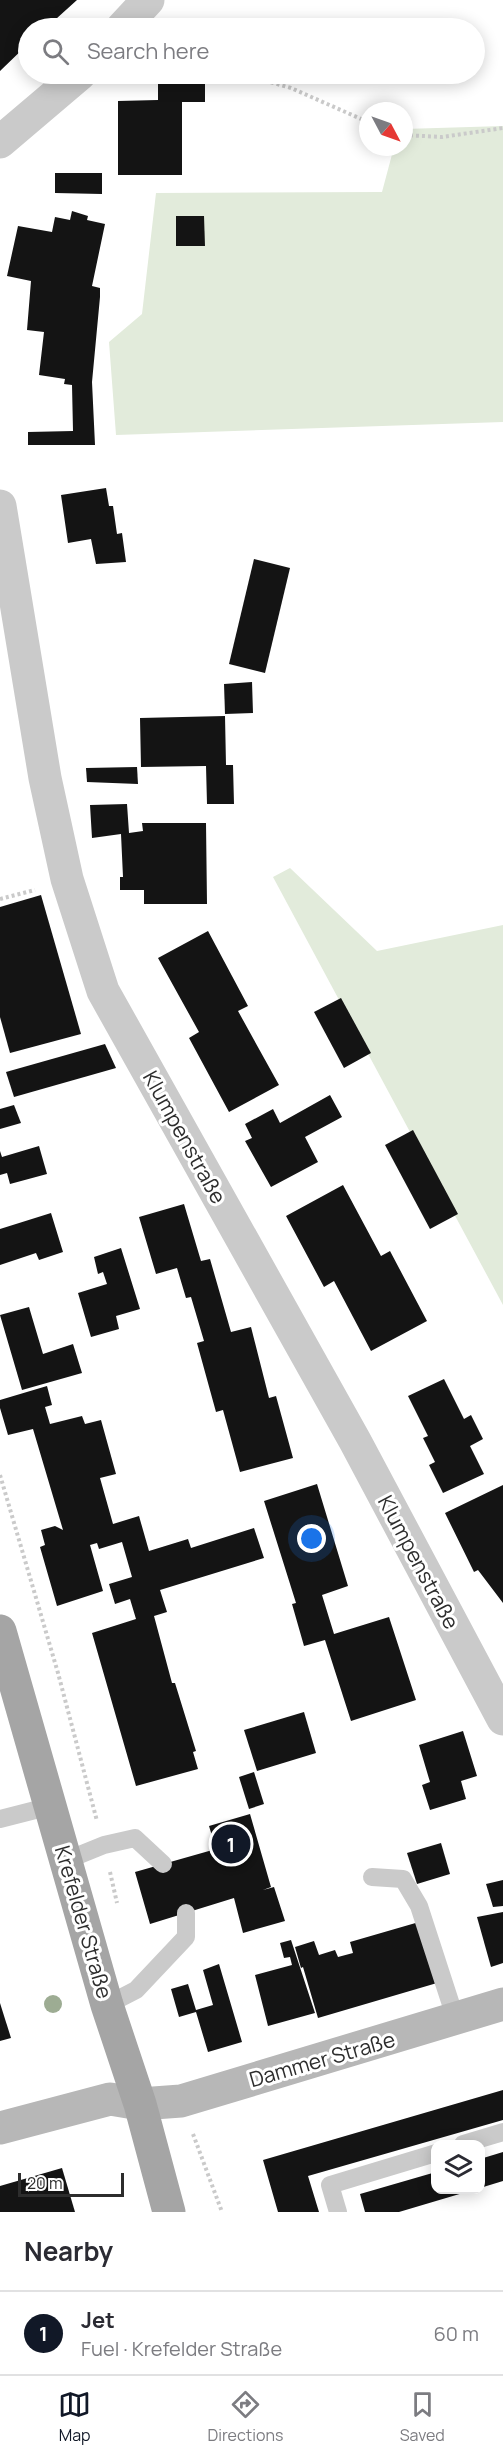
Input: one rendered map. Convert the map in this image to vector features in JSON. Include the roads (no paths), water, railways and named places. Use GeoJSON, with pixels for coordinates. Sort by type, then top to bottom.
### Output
{"type":"FeatureCollection","features":[{"type":"Feature","properties":{"kind":"main road","name":"Krefelder Straße"},"geometry":{"type":"LineString","coordinates":[[0,1631],[107,2005],[140,2104],[169,2212]]}},
{"type":"Feature","properties":{"kind":"street"},"geometry":{"type":"LineString","coordinates":[[131,18],[148,0]]}},
{"type":"Feature","properties":{"kind":"street"},"geometry":{"type":"LineString","coordinates":[[0,142],[68,84]]}},
{"type":"Feature","properties":{"kind":"street","name":"Klumpenstraße"},"geometry":{"type":"LineString","coordinates":[[0,506],[45,778],[67,879],[104,991],[355,1441],[503,1719]]}},
{"type":"Feature","properties":{"kind":"street","name":"Dammer Straße"},"geometry":{"type":"LineString","coordinates":[[0,2127],[110,2099],[140,2104],[181,2101],[503,2004]]}},
{"type":"Feature","properties":{"kind":"lane"},"geometry":{"type":"LineString","coordinates":[[0,1819],[51,1806]]}},
{"type":"Feature","properties":{"kind":"lane"},"geometry":{"type":"LineString","coordinates":[[67,1860],[104,1845],[135,1838],[163,1864]]}},
{"type":"Feature","properties":{"kind":"lane"},"geometry":{"type":"LineString","coordinates":[[372,1877],[403,1879],[419,1906],[456,2020]]}},
{"type":"Feature","properties":{"kind":"lane"},"geometry":{"type":"LineString","coordinates":[[107,2005],[136,1990],[186,1937],[186,1912]]}},
{"type":"Feature","properties":{"kind":"lane"},"geometry":{"type":"LineString","coordinates":[[478,2140],[503,2132]]}},
{"type":"Feature","properties":{"kind":"lane"},"geometry":{"type":"LineString","coordinates":[[338,2212],[330,2185],[431,2154]]}},
{"type":"Feature","properties":{"kind":"place","name":"Jet"},"geometry":{"type":"Point","coordinates":[231,1844]}}]}
